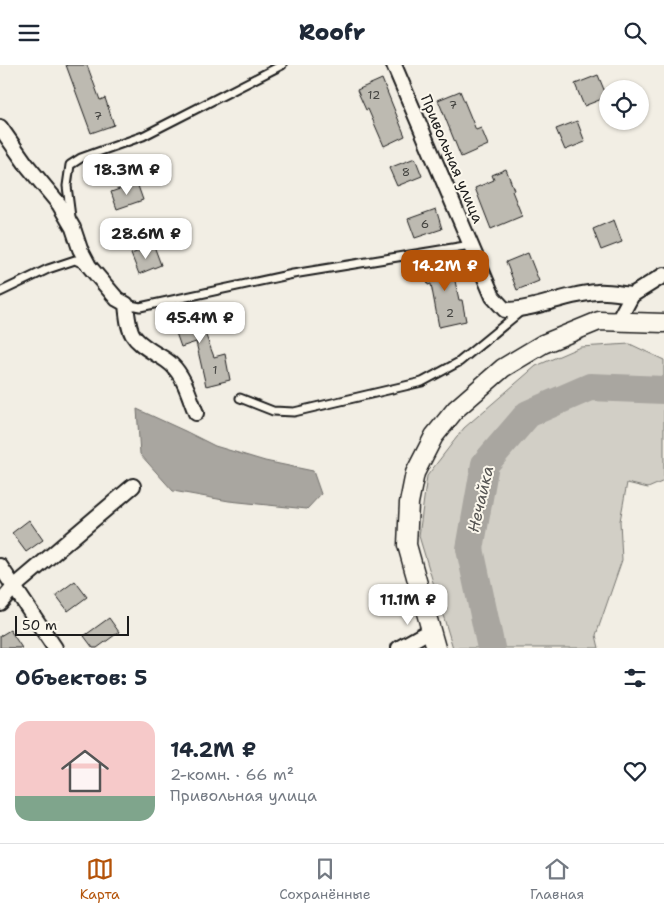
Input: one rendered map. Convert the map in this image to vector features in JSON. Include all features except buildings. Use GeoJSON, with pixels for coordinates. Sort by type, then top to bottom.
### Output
{"type":"FeatureCollection","features":[{"type":"Feature","properties":{"kind":"street","name":"Привольная улица"},"geometry":{"type":"LineString","coordinates":[[394,65],[472,245],[492,297],[505,309],[522,310]]}},
{"type":"Feature","properties":{"kind":"street"},"geometry":{"type":"LineString","coordinates":[[0,127],[58,204],[73,228],[80,249],[89,266],[117,299],[126,304],[128,327],[132,337],[170,363],[182,376],[196,413]]}},
{"type":"Feature","properties":{"kind":"street"},"geometry":{"type":"LineString","coordinates":[[618,321],[632,295],[664,275]]}},
{"type":"Feature","properties":{"kind":"street"},"geometry":{"type":"LineString","coordinates":[[522,310],[597,292],[632,295]]}},
{"type":"Feature","properties":{"kind":"street"},"geometry":{"type":"LineString","coordinates":[[436,648],[407,545],[408,503],[415,473],[434,436],[456,409],[503,368],[544,344],[578,328],[599,321],[664,323]]}},
{"type":"Feature","properties":{"kind":"street"},"geometry":{"type":"LineString","coordinates":[[0,603],[14,587],[133,486]]}},
{"type":"Feature","properties":{"kind":"street"},"geometry":{"type":"LineString","coordinates":[[0,566],[55,648]]}},
{"type":"Feature","properties":{"kind":"street"},"geometry":{"type":"LineString","coordinates":[[399,648],[431,629]]}},
{"type":"Feature","properties":{"kind":"lane"},"geometry":{"type":"LineString","coordinates":[[73,228],[67,186],[70,165],[81,158],[144,136],[282,65]]}},
{"type":"Feature","properties":{"kind":"lane"},"geometry":{"type":"LineString","coordinates":[[126,304],[140,307],[293,274],[472,245]]}},
{"type":"Feature","properties":{"kind":"lane"},"geometry":{"type":"LineString","coordinates":[[0,292],[48,269],[75,260],[89,266]]}},
{"type":"Feature","properties":{"kind":"lane"},"geometry":{"type":"LineString","coordinates":[[240,398],[274,411],[294,412],[422,382],[459,362],[522,310]]}},
{"type":"Feature","properties":{"kind":"shaded area"},"geometry":{"type":"Polygon","coordinates":[[[630,344],[664,360],[664,481],[648,488],[627,483],[620,521],[622,560],[596,635],[599,648],[453,648],[419,536],[427,476],[464,428],[536,366],[580,347],[630,344]]]}},
{"type":"Feature","properties":{"kind":"shaded area"},"geometry":{"type":"Polygon","coordinates":[[[137,409],[215,446],[265,461],[313,471],[321,494],[307,509],[229,501],[173,491],[140,454],[137,409]]]}},
{"type":"Feature","properties":{"kind":"waterway","name":"Нечайка"},"geometry":{"type":"LineString","coordinates":[[491,648],[470,549],[485,464],[528,414],[590,387],[664,390]]}}]}
